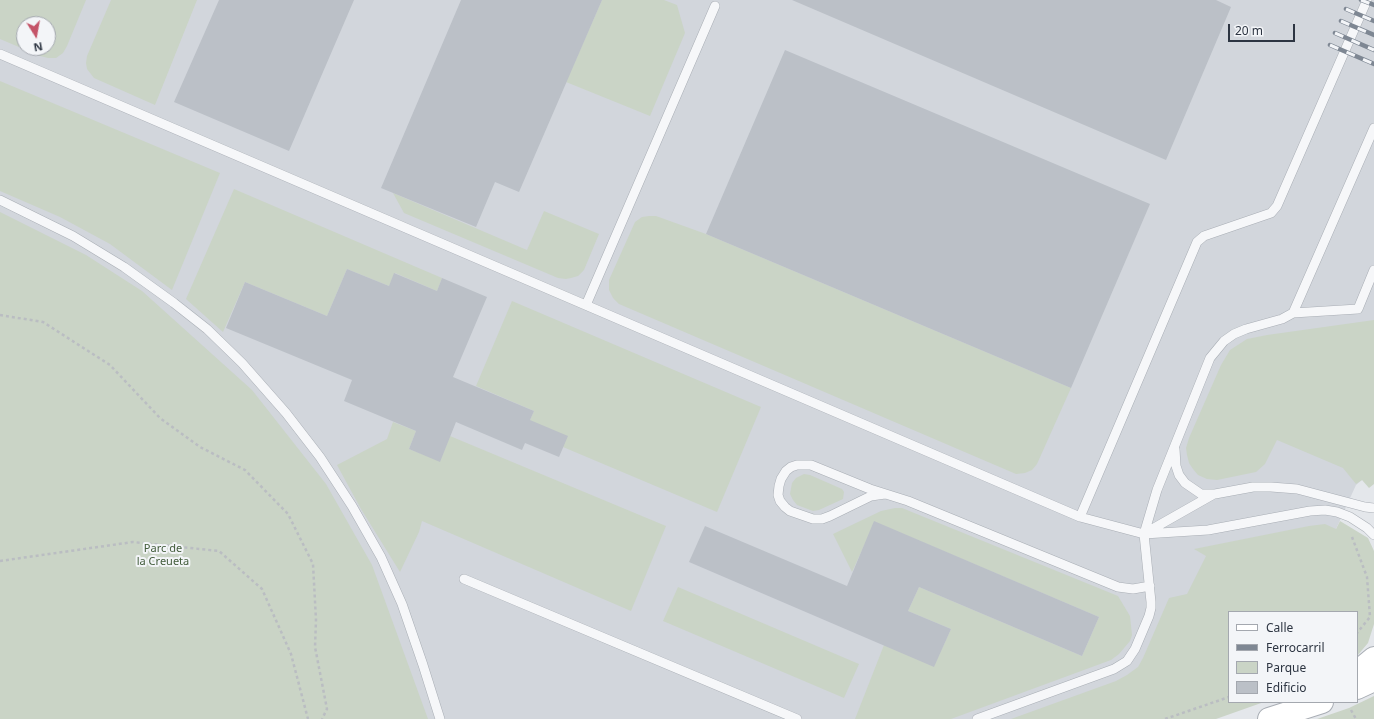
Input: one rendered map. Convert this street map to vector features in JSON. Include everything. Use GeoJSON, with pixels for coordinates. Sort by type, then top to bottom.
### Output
{"type":"FeatureCollection","features":[{"type":"Feature","properties":{"kind":"street"},"geometry":{"type":"LineString","coordinates":[[1358,671],[1374,658]]}},
{"type":"Feature","properties":{"kind":"street"},"geometry":{"type":"LineString","coordinates":[[1358,688],[1374,680]]}},
{"type":"Feature","properties":{"kind":"street"},"geometry":{"type":"LineString","coordinates":[[1277,716],[1303,703]]}},
{"type":"Feature","properties":{"kind":"street"},"geometry":{"type":"LineString","coordinates":[[1277,716],[1319,703]]}},
{"type":"Feature","properties":{"kind":"lane"},"geometry":{"type":"LineString","coordinates":[[1080,517],[1197,242],[1204,236],[1271,213],[1277,206],[1367,0]]}},
{"type":"Feature","properties":{"kind":"lane"},"geometry":{"type":"LineString","coordinates":[[586,305],[715,6]]}},
{"type":"Feature","properties":{"kind":"lane"},"geometry":{"type":"LineString","coordinates":[[0,54],[1080,517],[1144,534],[1208,530],[1310,511],[1324,510],[1337,512],[1358,522],[1367,528],[1374,536]]}},
{"type":"Feature","properties":{"kind":"lane"},"geometry":{"type":"LineString","coordinates":[[1293,313],[1374,128]]}},
{"type":"Feature","properties":{"kind":"lane"},"geometry":{"type":"LineString","coordinates":[[0,200],[73,236],[124,267],[174,303],[212,334],[242,363],[286,413],[320,457],[352,506],[381,557],[402,604],[440,719]]}},
{"type":"Feature","properties":{"kind":"lane"},"geometry":{"type":"LineString","coordinates":[[977,719],[1114,669],[1127,661],[1135,649],[1149,616],[1151,602],[1144,534],[1157,490],[1210,358],[1224,340],[1246,328],[1282,319],[1293,313],[1358,309],[1374,270]]}},
{"type":"Feature","properties":{"kind":"lane"},"geometry":{"type":"LineString","coordinates":[[1175,443],[1174,456],[1179,475],[1185,483],[1201,494],[1215,494],[1253,487],[1277,487],[1303,490],[1365,507],[1374,508]]}},
{"type":"Feature","properties":{"kind":"lane"},"geometry":{"type":"LineString","coordinates":[[885,494],[871,496],[830,516],[813,519],[790,511],[780,501],[778,495],[781,478],[786,471],[797,465],[811,465],[885,494],[908,500],[1118,587],[1133,589],[1150,586]]}},
{"type":"Feature","properties":{"kind":"lane"},"geometry":{"type":"LineString","coordinates":[[1144,534],[1215,494]]}},
{"type":"Feature","properties":{"kind":"lane"},"geometry":{"type":"LineString","coordinates":[[464,579],[797,719]]}},
{"type":"Feature","properties":{"kind":"path"},"geometry":{"type":"LineString","coordinates":[[0,315],[43,322],[110,365],[160,418],[200,447],[245,470],[288,514],[313,564],[316,620],[315,647],[327,708],[322,719]]}},
{"type":"Feature","properties":{"kind":"path"},"geometry":{"type":"LineString","coordinates":[[1358,522],[1351,538],[1367,577],[1370,617],[1358,632]]}},
{"type":"Feature","properties":{"kind":"path"},"geometry":{"type":"LineString","coordinates":[[0,561],[133,542],[219,551],[262,589],[291,654],[308,719]]}},
{"type":"Feature","properties":{"kind":"path"},"geometry":{"type":"LineString","coordinates":[[1165,719],[1228,697]]}},
{"type":"Feature","properties":{"kind":"shaded area"},"geometry":{"type":"Polygon","coordinates":[[[0,0],[1374,0],[1374,470],[1356,485],[1336,529],[1230,611],[1228,611],[1228,613],[1084,719],[369,719],[0,277],[0,0]]]}},
{"type":"Feature","properties":{"kind":"green space"},"geometry":{"type":"Polygon","coordinates":[[[0,0],[86,0],[67,46],[63,53],[56,58],[40,56],[56,56],[56,16],[16,16],[16,46],[0,39],[0,0]]]}},
{"type":"Feature","properties":{"kind":"green space"},"geometry":{"type":"Polygon","coordinates":[[[111,0],[197,0],[155,105],[94,78],[87,69],[87,56],[111,0]]]}},
{"type":"Feature","properties":{"kind":"green space"},"geometry":{"type":"Polygon","coordinates":[[[602,0],[664,0],[677,5],[685,33],[650,116],[566,82],[602,0]]]}},
{"type":"Feature","properties":{"kind":"green space"},"geometry":{"type":"Polygon","coordinates":[[[0,81],[220,173],[172,290],[110,244],[60,217],[0,191],[0,81]]]}},
{"type":"Feature","properties":{"kind":"green space"},"geometry":{"type":"Polygon","coordinates":[[[234,189],[442,278],[437,291],[395,273],[389,286],[347,269],[327,316],[245,282],[223,332],[186,299],[234,189]]]}},
{"type":"Feature","properties":{"kind":"green space"},"geometry":{"type":"Polygon","coordinates":[[[393,193],[527,250],[544,211],[599,234],[584,270],[578,276],[566,279],[558,278],[404,213],[393,193]]]}},
{"type":"Feature","properties":{"kind":"green space","name":"Parc de la Creueta"},"geometry":{"type":"Polygon","coordinates":[[[0,212],[86,255],[142,291],[252,390],[326,484],[372,565],[428,719],[0,719],[0,212]]]}},
{"type":"Feature","properties":{"kind":"green space"},"geometry":{"type":"Polygon","coordinates":[[[656,216],[706,234],[1071,388],[1037,464],[1032,470],[1025,473],[1016,474],[619,304],[613,298],[609,290],[609,280],[635,222],[642,217],[656,216]]]}},
{"type":"Feature","properties":{"kind":"green space"},"geometry":{"type":"Polygon","coordinates":[[[512,301],[761,407],[717,512],[563,447],[530,420],[534,411],[476,386],[512,301]]]}},
{"type":"Feature","properties":{"kind":"green space"},"geometry":{"type":"Polygon","coordinates":[[[1374,320],[1374,484],[1369,488],[1362,480],[1356,484],[1343,468],[1277,440],[1265,464],[1256,472],[1217,480],[1207,479],[1198,475],[1189,463],[1186,448],[1221,365],[1230,350],[1247,339],[1374,320]]]}},
{"type":"Feature","properties":{"kind":"green space"},"geometry":{"type":"Polygon","coordinates":[[[393,422],[416,431],[409,449],[440,461],[450,436],[666,526],[631,611],[422,521],[419,532],[400,572],[361,509],[337,465],[387,439],[393,422]]]}},
{"type":"Feature","properties":{"kind":"green space"},"geometry":{"type":"Polygon","coordinates":[[[804,474],[810,475],[842,489],[844,492],[843,499],[819,510],[813,511],[797,505],[790,494],[792,483],[796,478],[804,474]]]}},
{"type":"Feature","properties":{"kind":"green space"},"geometry":{"type":"Polygon","coordinates":[[[902,508],[1118,596],[1130,616],[1132,635],[1130,641],[1119,654],[1111,660],[951,719],[855,719],[884,645],[934,666],[951,629],[908,611],[919,587],[1082,656],[1099,617],[875,522],[852,572],[833,534],[881,511],[902,508]]]}},
{"type":"Feature","properties":{"kind":"green space"},"geometry":{"type":"Polygon","coordinates":[[[1340,521],[1368,538],[1374,551],[1374,624],[1368,643],[1358,655],[1358,611],[1228,611],[1228,703],[1261,703],[1216,719],[1011,719],[1116,681],[1138,667],[1169,598],[1187,594],[1206,556],[1194,549],[1309,526],[1325,524],[1336,529],[1340,521]]]}},
{"type":"Feature","properties":{"kind":"green space"},"geometry":{"type":"Polygon","coordinates":[[[678,587],[859,664],[844,698],[663,621],[678,587]]]}},
{"type":"Feature","properties":{"kind":"green space"},"geometry":{"type":"Polygon","coordinates":[[[1374,696],[1374,719],[1317,719],[1349,708],[1374,696]]]}},
{"type":"Feature","properties":{"kind":"building"},"geometry":{"type":"Polygon","coordinates":[[[219,0],[354,0],[289,151],[174,102],[219,0]]]}},
{"type":"Feature","properties":{"kind":"building"},"geometry":{"type":"Polygon","coordinates":[[[461,0],[602,0],[519,192],[495,182],[476,227],[381,188],[461,0]]]}},
{"type":"Feature","properties":{"kind":"building"},"geometry":{"type":"Polygon","coordinates":[[[792,0],[1216,0],[1231,7],[1166,160],[792,0]]]}},
{"type":"Feature","properties":{"kind":"building"},"geometry":{"type":"Polygon","coordinates":[[[785,50],[1150,204],[1071,388],[706,234],[785,50]]]}},
{"type":"Feature","properties":{"kind":"building"},"geometry":{"type":"Polygon","coordinates":[[[347,269],[389,286],[394,273],[437,291],[442,278],[487,297],[453,377],[534,411],[530,420],[568,436],[559,457],[525,443],[522,450],[456,422],[440,462],[409,449],[416,431],[344,401],[352,380],[226,328],[245,282],[327,316],[347,269]]]}},
{"type":"Feature","properties":{"kind":"building"},"geometry":{"type":"Polygon","coordinates":[[[874,521],[1099,617],[1082,656],[919,587],[908,611],[951,629],[934,667],[689,562],[705,526],[847,586],[874,521]]]}},
{"type":"Feature","properties":{"kind":"railway"},"geometry":{"type":"LineString","coordinates":[[1361,0],[1374,5]]}},
{"type":"Feature","properties":{"kind":"railway"},"geometry":{"type":"LineString","coordinates":[[1346,9],[1374,21]]}},
{"type":"Feature","properties":{"kind":"railway"},"geometry":{"type":"LineString","coordinates":[[1341,21],[1374,35]]}},
{"type":"Feature","properties":{"kind":"railway"},"geometry":{"type":"LineString","coordinates":[[1335,33],[1374,50]]}},
{"type":"Feature","properties":{"kind":"railway"},"geometry":{"type":"LineString","coordinates":[[1330,45],[1374,64]]}}]}
